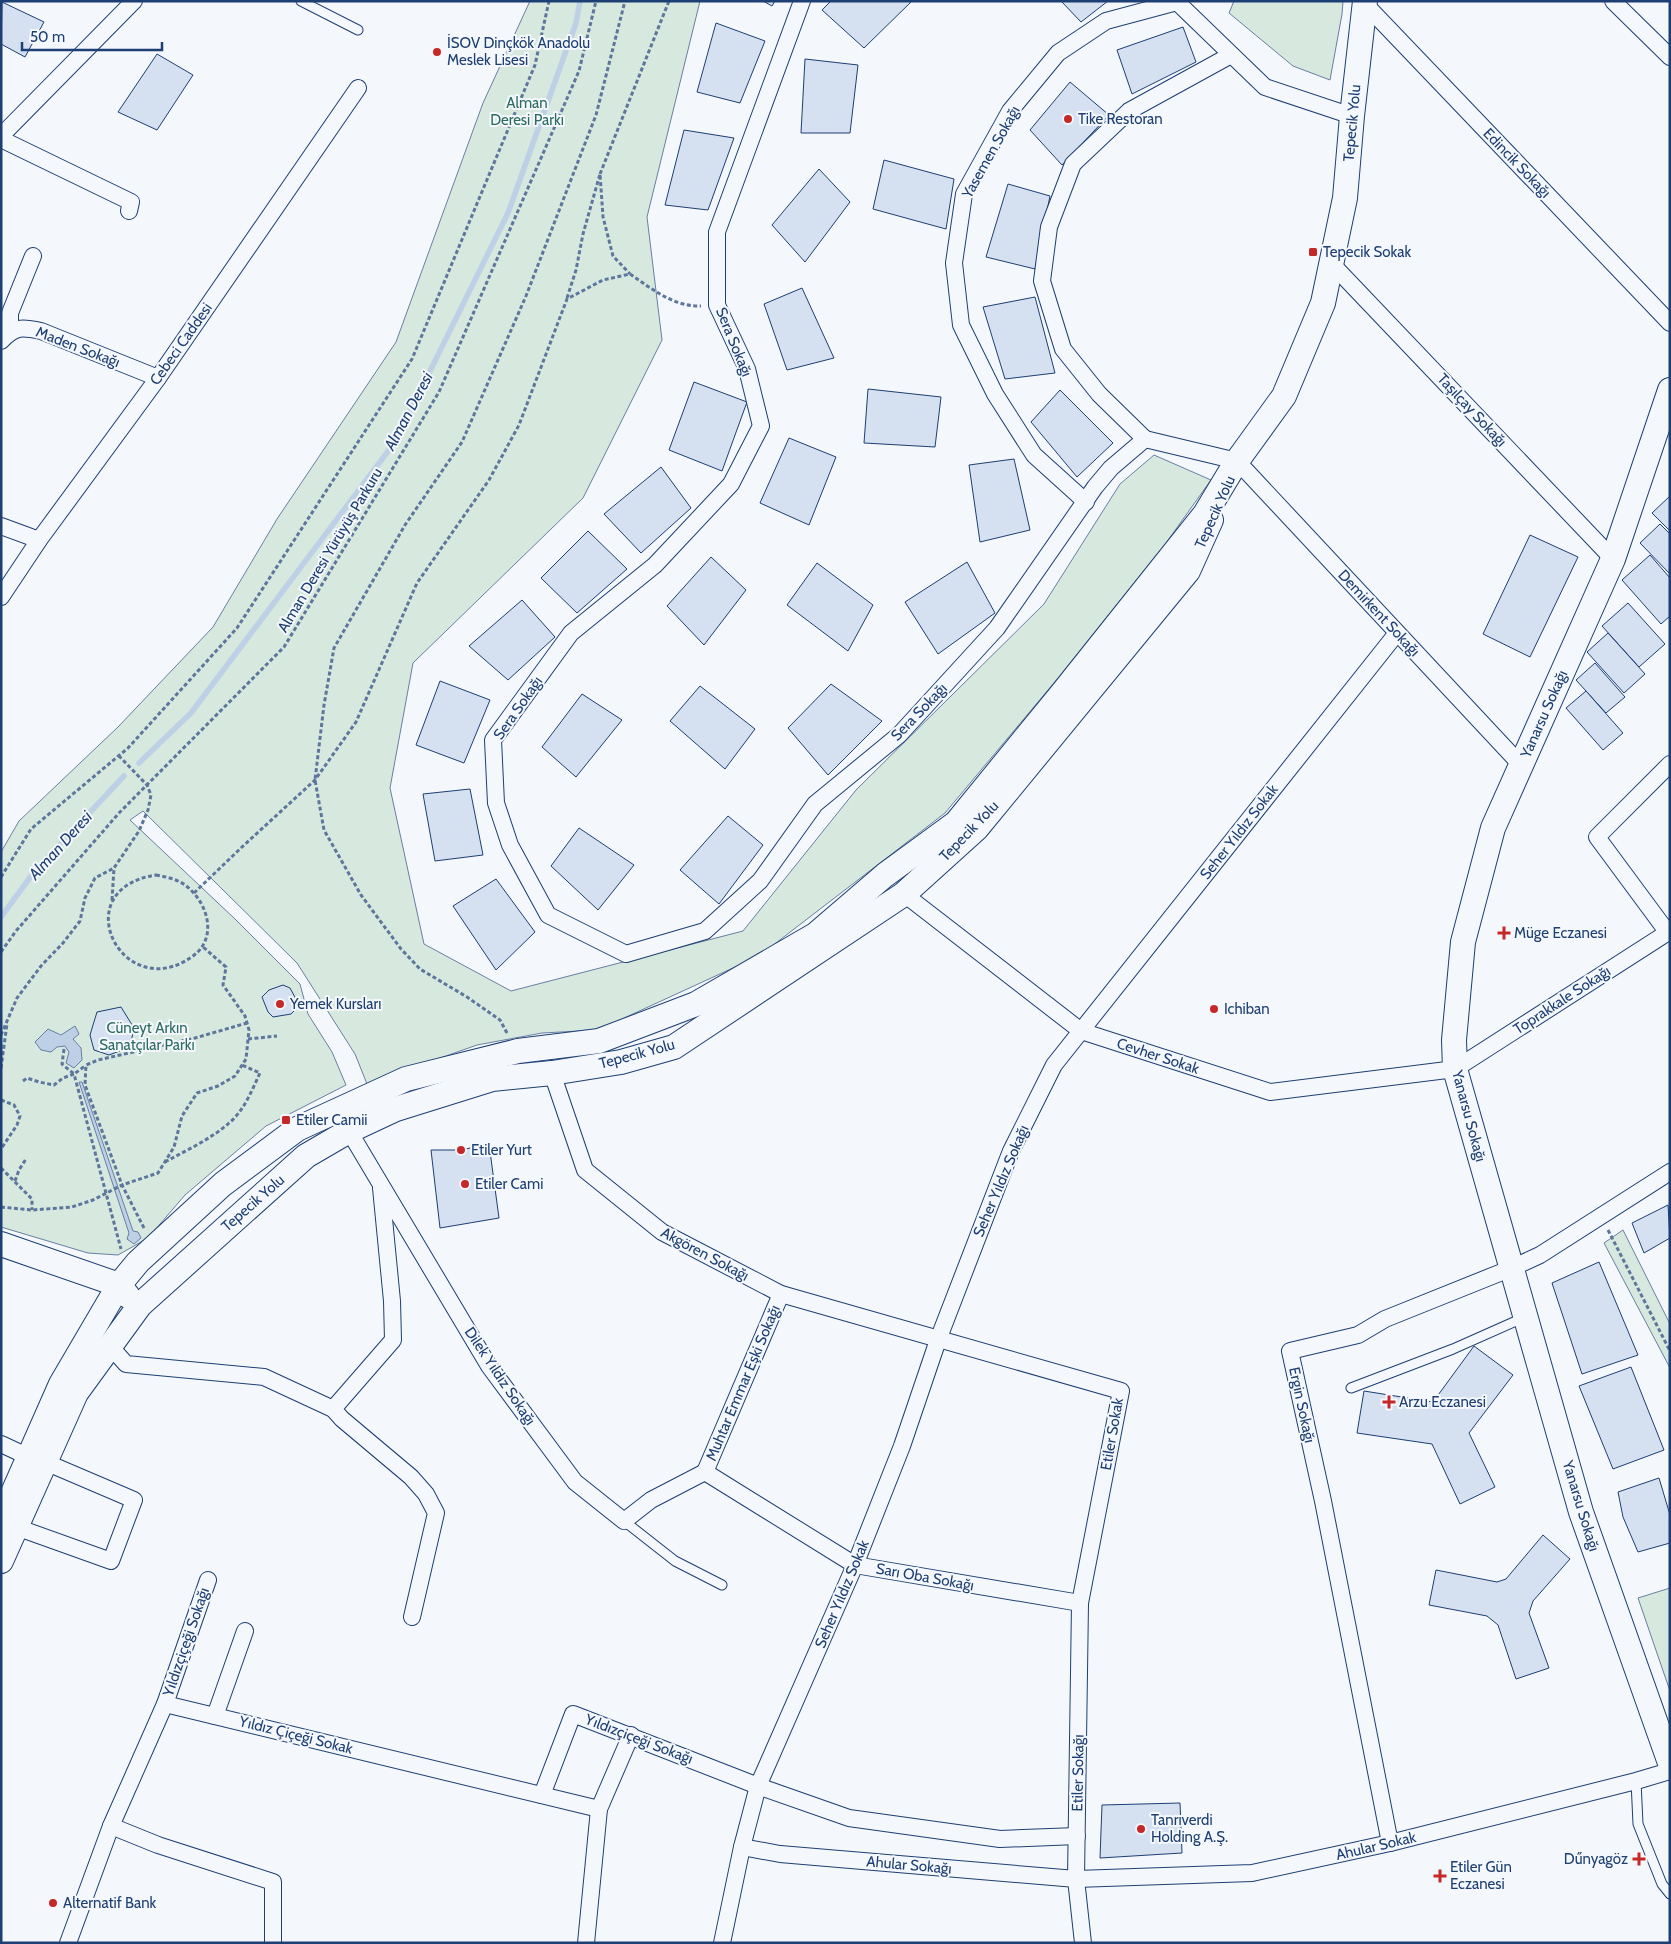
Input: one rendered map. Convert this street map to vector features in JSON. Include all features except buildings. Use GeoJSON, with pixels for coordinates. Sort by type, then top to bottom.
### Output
{"type":"FeatureCollection","features":[{"type":"Feature","properties":{"kind":"main road","name":"Tepecik Yolu"},"geometry":{"type":"LineString","coordinates":[[37,1460],[61,1384],[119,1285],[138,1262],[223,1184],[297,1129],[406,1079],[518,1051],[599,1041],[696,1004],[815,936],[885,874],[956,823],[1205,514],[1237,461],[1284,396],[1323,303],[1330,262],[1345,198],[1365,2]]}},
{"type":"Feature","properties":{"kind":"main road","name":"Yanarsu Sokağı"},"geometry":{"type":"LineString","coordinates":[[1670,390],[1613,559],[1493,828],[1462,942],[1454,1040],[1455,1069],[1581,1512],[1665,1734],[1670,1763]]}},
{"type":"Feature","properties":{"kind":"main road","name":"Tepecik Yolu"},"geometry":{"type":"LineString","coordinates":[[1,1561],[9,1523],[37,1460],[76,1393],[140,1305],[306,1156],[349,1131],[396,1109],[492,1079],[552,1073],[621,1062],[674,1047],[904,894],[977,828],[1188,572],[1237,461]]}},
{"type":"Feature","properties":{"kind":"main road"},"geometry":{"type":"LineString","coordinates":[[885,874],[904,894]]}},
{"type":"Feature","properties":{"kind":"main road"},"geometry":{"type":"LineString","coordinates":[[545,1048],[552,1073]]}},
{"type":"Feature","properties":{"kind":"main road"},"geometry":{"type":"LineString","coordinates":[[338,1110],[349,1131]]}},
{"type":"Feature","properties":{"kind":"main road"},"geometry":{"type":"LineString","coordinates":[[1,1244],[119,1285],[124,1292],[140,1305]]}},
{"type":"Feature","properties":{"kind":"main road"},"geometry":{"type":"LineString","coordinates":[[138,1262],[158,1276],[163,1283]]}},
{"type":"Feature","properties":{"kind":"street"},"geometry":{"type":"LineString","coordinates":[[129,211],[131,202],[1,138],[134,1]]}},
{"type":"Feature","properties":{"kind":"street","name":"Sera Sokağı"},"geometry":{"type":"LineString","coordinates":[[802,1],[717,232],[717,305],[747,369],[761,426],[731,484],[655,565],[571,634],[493,740],[496,803],[510,845],[548,915],[626,954],[705,931],[760,881],[815,804],[899,735],[997,628],[1111,468],[1145,439]]}},
{"type":"Feature","properties":{"kind":"street"},"geometry":{"type":"LineString","coordinates":[[1613,1],[1670,57]]}},
{"type":"Feature","properties":{"kind":"street"},"geometry":{"type":"LineString","coordinates":[[1176,2],[1265,87],[1352,116]]}},
{"type":"Feature","properties":{"kind":"street","name":"Yasemen Sokağı"},"geometry":{"type":"LineString","coordinates":[[1086,502],[1034,455],[995,394],[961,325],[954,263],[964,194],[1010,111],[1058,53],[1106,21],[1176,2]]}},
{"type":"Feature","properties":{"kind":"street","name":"Edincik Sokağı"},"geometry":{"type":"LineString","coordinates":[[1365,2],[1670,323]]}},
{"type":"Feature","properties":{"kind":"street"},"geometry":{"type":"LineString","coordinates":[[1231,55],[1129,111],[1074,164],[1049,228],[1042,281],[1063,349],[1099,394],[1145,439],[1237,461]]}},
{"type":"Feature","properties":{"kind":"street","name":"Cebeci Caddesi"},"geometry":{"type":"LineString","coordinates":[[1,597],[39,540],[158,378],[358,88]]}},
{"type":"Feature","properties":{"kind":"street"},"geometry":{"type":"LineString","coordinates":[[6,336],[10,313],[33,256]]}},
{"type":"Feature","properties":{"kind":"street","name":"Taşılçay Sokağı"},"geometry":{"type":"LineString","coordinates":[[1330,262],[1613,559]]}},
{"type":"Feature","properties":{"kind":"street","name":"Maden Sokağı"},"geometry":{"type":"LineString","coordinates":[[6,336],[24,327],[41,331],[158,378]]}},
{"type":"Feature","properties":{"kind":"street","name":"Demirkent Sokağı"},"geometry":{"type":"LineString","coordinates":[[1237,461],[1521,765]]}},
{"type":"Feature","properties":{"kind":"street"},"geometry":{"type":"LineString","coordinates":[[1,526],[39,540]]}},
{"type":"Feature","properties":{"kind":"street","name":"Seher Yıldız Sokak"},"geometry":{"type":"LineString","coordinates":[[1081,1031],[1397,633]]}},
{"type":"Feature","properties":{"kind":"street"},"geometry":{"type":"LineString","coordinates":[[1669,932],[1597,837],[1670,764]]}},
{"type":"Feature","properties":{"kind":"street","name":"Cevher Sokak"},"geometry":{"type":"LineString","coordinates":[[904,894],[1081,1031],[1270,1092],[1455,1069]]}},
{"type":"Feature","properties":{"kind":"street","name":"Toprakkale Sokağı"},"geometry":{"type":"LineString","coordinates":[[1455,1069],[1669,932]]}},
{"type":"Feature","properties":{"kind":"street","name":"Seher Yıldız Sokağı"},"geometry":{"type":"LineString","coordinates":[[938,1340],[1011,1152],[1054,1065],[1081,1031]]}},
{"type":"Feature","properties":{"kind":"street","name":"Akgören Sokağı"},"geometry":{"type":"LineString","coordinates":[[552,1073],[585,1170],[662,1232],[781,1294],[938,1340]]}},
{"type":"Feature","properties":{"kind":"street","name":"Dilek Yıldız Sokağı"},"geometry":{"type":"LineString","coordinates":[[349,1131],[489,1366],[575,1482],[624,1521]]}},
{"type":"Feature","properties":{"kind":"street","name":"Ergin Sokağı"},"geometry":{"type":"LineString","coordinates":[[1390,1843],[1323,1501],[1290,1351],[1358,1335],[1385,1319],[1540,1255],[1670,1172]]}},
{"type":"Feature","properties":{"kind":"street"},"geometry":{"type":"LineString","coordinates":[[334,1409],[392,1340],[392,1301],[380,1184]]}},
{"type":"Feature","properties":{"kind":"street","name":"Muhtar Emmar Eşki Sokağı"},"geometry":{"type":"LineString","coordinates":[[705,1472],[781,1294]]}},
{"type":"Feature","properties":{"kind":"street","name":"Seher Yıldız Sokak"},"geometry":{"type":"LineString","coordinates":[[742,1847],[758,1786],[855,1565],[902,1446],[938,1340]]}},
{"type":"Feature","properties":{"kind":"street","name":"Etiler Sokak"},"geometry":{"type":"LineString","coordinates":[[938,1340],[1121,1391],[1080,1603]]}},
{"type":"Feature","properties":{"kind":"street"},"geometry":{"type":"LineString","coordinates":[[110,1346],[126,1364],[264,1378],[334,1409],[342,1419],[411,1477],[426,1494],[436,1513],[412,1617]]}},
{"type":"Feature","properties":{"kind":"street"},"geometry":{"type":"LineString","coordinates":[[1,1444],[134,1500],[111,1561],[9,1523]]}},
{"type":"Feature","properties":{"kind":"street"},"geometry":{"type":"LineString","coordinates":[[624,1521],[651,1500],[705,1472]]}},
{"type":"Feature","properties":{"kind":"street","name":"Sarı Oba Sokağı"},"geometry":{"type":"LineString","coordinates":[[705,1472],[855,1565],[1080,1603]]}},
{"type":"Feature","properties":{"kind":"street","name":"Yıldızçiçeği Sokağı"},"geometry":{"type":"LineString","coordinates":[[165,1704],[208,1580]]}},
{"type":"Feature","properties":{"kind":"street","name":"Etiler Sokağı"},"geometry":{"type":"LineString","coordinates":[[1080,1603],[1076,1879],[1084,1943]]}},
{"type":"Feature","properties":{"kind":"street"},"geometry":{"type":"LineString","coordinates":[[215,1716],[245,1630]]}},
{"type":"Feature","properties":{"kind":"street"},"geometry":{"type":"LineString","coordinates":[[68,1943],[111,1826],[165,1704]]}},
{"type":"Feature","properties":{"kind":"street","name":"Yıldız Çiçeği Sokak"},"geometry":{"type":"LineString","coordinates":[[165,1704],[599,1808]]}},
{"type":"Feature","properties":{"kind":"street","name":"Yıldızçiçeği Sokağı"},"geometry":{"type":"LineString","coordinates":[[542,1795],[574,1714],[758,1786]]}},
{"type":"Feature","properties":{"kind":"street"},"geometry":{"type":"LineString","coordinates":[[586,1943],[599,1808],[631,1735]]}},
{"type":"Feature","properties":{"kind":"street","name":"Ahular Sokak"},"geometry":{"type":"LineString","coordinates":[[1076,1879],[1252,1873],[1390,1843],[1636,1781],[1670,1770]]}},
{"type":"Feature","properties":{"kind":"street"},"geometry":{"type":"LineString","coordinates":[[758,1786],[849,1818],[1000,1839],[1077,1836]]}},
{"type":"Feature","properties":{"kind":"street"},"geometry":{"type":"LineString","coordinates":[[111,1826],[158,1845],[273,1882],[273,1943]]}},
{"type":"Feature","properties":{"kind":"street"},"geometry":{"type":"LineString","coordinates":[[722,1943],[742,1847]]}},
{"type":"Feature","properties":{"kind":"street","name":"Ahular Sokağı"},"geometry":{"type":"LineString","coordinates":[[742,1847],[780,1854],[1076,1879]]}},
{"type":"Feature","properties":{"kind":"lane"},"geometry":{"type":"LineString","coordinates":[[301,1],[358,30]]}},
{"type":"Feature","properties":{"kind":"lane"},"geometry":{"type":"LineString","coordinates":[[1351,1388],[1454,1349],[1526,1317]]}},
{"type":"Feature","properties":{"kind":"lane"},"geometry":{"type":"LineString","coordinates":[[624,1521],[675,1561],[722,1585]]}},
{"type":"Feature","properties":{"kind":"lane"},"geometry":{"type":"LineString","coordinates":[[1636,1781],[1638,1824],[1662,1884],[1670,1894]]}},
{"type":"Feature","properties":{"kind":"path"},"geometry":{"type":"LineString","coordinates":[[1,877],[31,829],[128,748],[237,628],[412,359],[535,65],[548,1]]}},
{"type":"Feature","properties":{"kind":"path","name":"Alman Deresi Yürüyüş Parkuru"},"geometry":{"type":"LineString","coordinates":[[1,952],[16,930],[112,820],[284,647],[439,392],[579,71],[596,1]]}},
{"type":"Feature","properties":{"kind":"path"},"geometry":{"type":"LineString","coordinates":[[518,1051],[500,1020],[467,997],[420,969],[401,949],[361,895],[324,830],[315,780],[324,705],[334,648],[405,525],[462,442],[526,296],[596,115],[625,1]]}},
{"type":"Feature","properties":{"kind":"path"},"geometry":{"type":"LineString","coordinates":[[194,893],[315,780],[356,722],[417,583],[489,480],[519,425],[567,299],[600,174],[669,1]]}},
{"type":"Feature","properties":{"kind":"path"},"geometry":{"type":"LineString","coordinates":[[600,174],[603,217],[613,256],[630,274],[656,292],[674,301],[693,306],[717,305]]}},
{"type":"Feature","properties":{"kind":"path"},"geometry":{"type":"LineString","coordinates":[[567,299],[603,280],[630,274]]}},
{"type":"Feature","properties":{"kind":"path"},"geometry":{"type":"LineString","coordinates":[[1,1035],[17,998],[41,966],[63,944],[80,921],[85,898],[95,878],[114,868],[139,831],[148,810],[151,795],[147,785],[119,756]]}},
{"type":"Feature","properties":{"kind":"path"},"geometry":{"type":"LineString","coordinates":[[112,901],[132,882],[144,877],[156,875],[183,883],[204,906],[208,917],[203,947],[185,962],[156,969],[144,967],[131,960],[113,942],[108,929],[114,868]]}},
{"type":"Feature","properties":{"kind":"path"},"geometry":{"type":"LineString","coordinates":[[1,1207],[32,1210],[72,1207],[94,1200],[122,1185],[158,1173],[174,1146],[182,1116],[197,1093],[218,1086],[235,1076],[246,1059],[249,1030],[246,1016],[223,985],[226,967],[203,947]]}},
{"type":"Feature","properties":{"kind":"path"},"geometry":{"type":"LineString","coordinates":[[1,1068],[8,1019]]}},
{"type":"Feature","properties":{"kind":"path"},"geometry":{"type":"LineString","coordinates":[[22,1081],[27,1078],[54,1085],[63,1078],[98,1060],[195,1038],[247,1023]]}},
{"type":"Feature","properties":{"kind":"path"},"geometry":{"type":"LineString","coordinates":[[248,1039],[277,1036]]}},
{"type":"Feature","properties":{"kind":"path"},"geometry":{"type":"LineString","coordinates":[[64,1049],[62,1064],[74,1074],[119,1243]]}},
{"type":"Feature","properties":{"kind":"path"},"geometry":{"type":"LineString","coordinates":[[165,1162],[197,1145],[230,1122],[248,1099],[260,1073],[242,1065]]}},
{"type":"Feature","properties":{"kind":"path"},"geometry":{"type":"LineString","coordinates":[[86,1066],[85,1085],[122,1185],[144,1229]]}},
{"type":"Feature","properties":{"kind":"path"},"geometry":{"type":"LineString","coordinates":[[1,1100],[14,1105],[20,1116],[17,1125],[1,1149]]}},
{"type":"Feature","properties":{"kind":"path"},"geometry":{"type":"LineString","coordinates":[[15,1181],[26,1159]]}},
{"type":"Feature","properties":{"kind":"path"},"geometry":{"type":"LineString","coordinates":[[1,1168],[32,1199],[32,1210]]}},
{"type":"Feature","properties":{"kind":"path"},"geometry":{"type":"LineString","coordinates":[[1601,1216],[1670,1351]]}},
{"type":"Feature","properties":{"kind":"green space"},"geometry":{"type":"Polygon","coordinates":[[[530,1],[700,1],[647,217],[662,340],[583,498],[413,663],[390,788],[424,944],[511,991],[743,931],[856,790],[1044,604],[1120,484],[1154,455],[1211,480],[1166,543],[1059,677],[945,813],[759,956],[598,1030],[542,1033],[477,1045],[367,1084],[355,1054],[297,963],[143,811],[130,820],[235,919],[300,984],[308,1014],[332,1052],[346,1085],[266,1126],[185,1195],[148,1238],[118,1255],[88,1253],[1,1227],[1,852],[19,821],[118,727],[213,627],[277,519],[396,342],[483,103],[530,1]]]}},
{"type":"Feature","properties":{"kind":"green space"},"geometry":{"type":"Polygon","coordinates":[[[1234,1],[1343,1],[1330,80],[1293,66],[1229,13],[1234,1]]]}},
{"type":"Feature","properties":{"kind":"green space"},"geometry":{"type":"Polygon","coordinates":[[[1623,1230],[1670,1324],[1670,1368],[1604,1243],[1623,1230]]]}},
{"type":"Feature","properties":{"kind":"green space"},"geometry":{"type":"Polygon","coordinates":[[[1670,1588],[1670,1691],[1638,1598],[1670,1588]]]}},
{"type":"Feature","properties":{"kind":"water"},"geometry":{"type":"Polygon","coordinates":[[[75,1026],[79,1034],[73,1039],[81,1048],[82,1060],[74,1068],[66,1063],[69,1052],[65,1046],[57,1047],[51,1052],[41,1050],[35,1042],[48,1029],[61,1035],[75,1026]]]}},
{"type":"Feature","properties":{"kind":"water"},"geometry":{"type":"Polygon","coordinates":[[[79,1082],[82,1082],[133,1231],[138,1232],[141,1238],[134,1244],[127,1239],[129,1233],[79,1082]]]}},
{"type":"Feature","properties":{"kind":"waterway","name":"Alman Deresi"},"geometry":{"type":"LineString","coordinates":[[139,763],[191,713],[395,442],[508,213],[576,23],[580,1]]}},
{"type":"Feature","properties":{"kind":"waterway","name":"Alman Deresi"},"geometry":{"type":"LineString","coordinates":[[1,917],[34,872],[124,776]]}},
{"type":"Feature","properties":{"kind":"place","name":"İSOV Dinçkök Anadolu Meslek Lisesi"},"geometry":{"type":"Point","coordinates":[437,52]}},
{"type":"Feature","properties":{"kind":"place","name":"Tike Restoran"},"geometry":{"type":"Point","coordinates":[1068,119]}},
{"type":"Feature","properties":{"kind":"place","name":"Tepecik Sokak"},"geometry":{"type":"Point","coordinates":[1313,252]}},
{"type":"Feature","properties":{"kind":"place","name":"Müge Eczanesi"},"geometry":{"type":"Point","coordinates":[1504,933]}},
{"type":"Feature","properties":{"kind":"place","name":"Yemek Kursları"},"geometry":{"type":"Point","coordinates":[280,1004]}},
{"type":"Feature","properties":{"kind":"place","name":"Ichiban"},"geometry":{"type":"Point","coordinates":[1214,1009]}},
{"type":"Feature","properties":{"kind":"place","name":"Etiler Camii"},"geometry":{"type":"Point","coordinates":[286,1120]}},
{"type":"Feature","properties":{"kind":"place","name":"Etiler Yurt"},"geometry":{"type":"Point","coordinates":[461,1150]}},
{"type":"Feature","properties":{"kind":"place","name":"Etiler Cami"},"geometry":{"type":"Point","coordinates":[465,1184]}},
{"type":"Feature","properties":{"kind":"place","name":"Arzu Eczanesi"},"geometry":{"type":"Point","coordinates":[1389,1402]}},
{"type":"Feature","properties":{"kind":"place","name":"Tanrıverdi Holding A.Ş."},"geometry":{"type":"Point","coordinates":[1141,1829]}},
{"type":"Feature","properties":{"kind":"place","name":"Dűnyagöz"},"geometry":{"type":"Point","coordinates":[1639,1859]}},
{"type":"Feature","properties":{"kind":"place","name":"Etiler Gün Eczanesi"},"geometry":{"type":"Point","coordinates":[1440,1876]}},
{"type":"Feature","properties":{"kind":"place","name":"Alternatif Bank"},"geometry":{"type":"Point","coordinates":[53,1903]}},
{"type":"Feature","properties":{"kind":"park label","name":"Alman Deresi Parkı"},"geometry":{"type":"Point","coordinates":[527,112]}},
{"type":"Feature","properties":{"kind":"park label","name":"Cüneyt Arkın Sanatçılar Parkı"},"geometry":{"type":"Point","coordinates":[147,1036]}}]}
